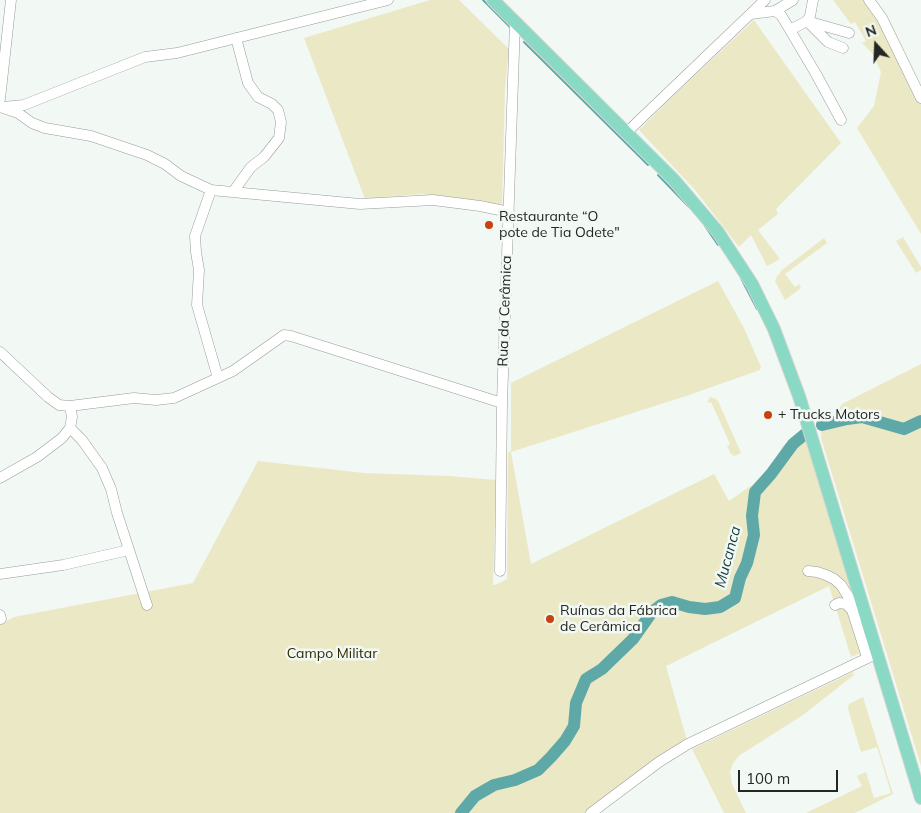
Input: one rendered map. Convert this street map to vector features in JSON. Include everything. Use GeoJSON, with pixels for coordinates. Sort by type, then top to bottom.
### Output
{"type":"FeatureCollection","features":[{"type":"Feature","properties":{"kind":"main road"},"geometry":{"type":"LineString","coordinates":[[493,0],[674,180],[718,232],[743,269],[760,299],[784,354],[799,396],[872,655],[921,798]]}},
{"type":"Feature","properties":{"kind":"street"},"geometry":{"type":"LineString","coordinates":[[0,99],[11,0]]}},
{"type":"Feature","properties":{"kind":"street"},"geometry":{"type":"LineString","coordinates":[[0,107],[24,105],[145,57],[236,38],[388,0]]}},
{"type":"Feature","properties":{"kind":"street"},"geometry":{"type":"LineString","coordinates":[[627,132],[765,0]]}},
{"type":"Feature","properties":{"kind":"street"},"geometry":{"type":"LineString","coordinates":[[751,14],[775,11],[793,0]]}},
{"type":"Feature","properties":{"kind":"street"},"geometry":{"type":"LineString","coordinates":[[790,30],[807,21],[810,16],[813,0]]}},
{"type":"Feature","properties":{"kind":"street"},"geometry":{"type":"LineString","coordinates":[[869,0],[882,18],[921,98]]}},
{"type":"Feature","properties":{"kind":"street"},"geometry":{"type":"LineString","coordinates":[[775,11],[790,30],[841,120]]}},
{"type":"Feature","properties":{"kind":"street"},"geometry":{"type":"LineString","coordinates":[[807,21],[849,33]]}},
{"type":"Feature","properties":{"kind":"street"},"geometry":{"type":"LineString","coordinates":[[807,21],[828,42],[843,48]]}},
{"type":"Feature","properties":{"kind":"street","name":"Rua da Cerâmica"},"geometry":{"type":"LineString","coordinates":[[500,571],[502,403],[515,22]]}},
{"type":"Feature","properties":{"kind":"street"},"geometry":{"type":"LineString","coordinates":[[233,192],[251,167],[264,157],[279,138],[281,122],[278,110],[272,104],[258,97],[248,83],[236,38]]}},
{"type":"Feature","properties":{"kind":"street"},"geometry":{"type":"LineString","coordinates":[[0,107],[18,113],[32,123],[45,128],[91,136],[147,155],[165,164],[180,176],[211,190],[360,204],[433,200],[509,212]]}},
{"type":"Feature","properties":{"kind":"street"},"geometry":{"type":"LineString","coordinates":[[211,190],[195,236],[199,270],[197,305],[218,378]]}},
{"type":"Feature","properties":{"kind":"street"},"geometry":{"type":"LineString","coordinates":[[0,352],[59,405],[70,406],[134,398],[156,400],[174,398],[233,371],[284,335],[502,403]]}},
{"type":"Feature","properties":{"kind":"street"},"geometry":{"type":"LineString","coordinates":[[0,478],[38,456],[62,438],[70,428],[72,417],[70,406]]}},
{"type":"Feature","properties":{"kind":"street"},"geometry":{"type":"LineString","coordinates":[[70,428],[82,440],[102,468],[111,490],[147,605]]}},
{"type":"Feature","properties":{"kind":"street"},"geometry":{"type":"LineString","coordinates":[[0,574],[63,565],[129,550]]}},
{"type":"Feature","properties":{"kind":"street"},"geometry":{"type":"LineString","coordinates":[[808,571],[826,575],[840,585],[851,601],[856,619]]}},
{"type":"Feature","properties":{"kind":"street"},"geometry":{"type":"LineString","coordinates":[[591,813],[660,762],[688,744],[872,655],[852,610],[846,604],[840,603],[835,605]]}},
{"type":"Feature","properties":{"kind":"green space"},"geometry":{"type":"Polygon","coordinates":[[[430,0],[459,0],[509,49],[505,89],[502,205],[421,194],[365,199],[304,38],[430,0]]]}},
{"type":"Feature","properties":{"kind":"green space"},"geometry":{"type":"Polygon","coordinates":[[[833,0],[869,0],[921,98],[921,234],[857,128],[874,106],[881,72],[872,53],[862,43],[866,41],[855,22],[851,24],[833,0]]]}},
{"type":"Feature","properties":{"kind":"green space"},"geometry":{"type":"Polygon","coordinates":[[[754,20],[841,143],[776,209],[778,214],[758,230],[780,259],[767,266],[751,235],[739,247],[695,190],[639,130],[754,20]]]}},
{"type":"Feature","properties":{"kind":"green space"},"geometry":{"type":"Polygon","coordinates":[[[903,237],[921,267],[921,270],[916,273],[896,241],[903,237]]]}},
{"type":"Feature","properties":{"kind":"green space"},"geometry":{"type":"Polygon","coordinates":[[[824,238],[827,243],[785,274],[795,287],[799,284],[801,288],[785,300],[775,281],[776,278],[782,270],[824,238]]]}},
{"type":"Feature","properties":{"kind":"green space","name":"Campo Militar"},"geometry":{"type":"Polygon","coordinates":[[[718,281],[744,328],[761,367],[760,370],[689,395],[511,452],[531,564],[714,474],[729,501],[772,471],[782,447],[792,437],[804,430],[871,649],[851,657],[829,586],[666,666],[688,744],[591,813],[0,813],[0,625],[14,617],[193,583],[258,461],[364,473],[449,476],[496,480],[493,585],[495,585],[507,579],[508,452],[511,451],[511,383],[718,281]]]}},
{"type":"Feature","properties":{"kind":"green space"},"geometry":{"type":"Polygon","coordinates":[[[921,364],[921,766],[821,438],[822,425],[832,418],[842,404],[921,364]]]}},
{"type":"Feature","properties":{"kind":"green space"},"geometry":{"type":"Polygon","coordinates":[[[710,397],[716,399],[719,403],[741,453],[734,456],[731,454],[727,446],[730,444],[711,402],[707,403],[710,397]]]}},
{"type":"Feature","properties":{"kind":"green space"},"geometry":{"type":"Polygon","coordinates":[[[853,672],[854,675],[803,715],[740,755],[733,763],[730,772],[732,784],[746,813],[724,813],[692,749],[853,672]]]}},
{"type":"Feature","properties":{"kind":"green space"},"geometry":{"type":"Polygon","coordinates":[[[863,697],[893,794],[855,813],[806,813],[862,786],[857,776],[866,772],[874,798],[891,793],[877,747],[861,752],[848,709],[849,704],[863,697]]]}},
{"type":"Feature","properties":{"kind":"waterway"},"geometry":{"type":"LineString","coordinates":[[483,0],[511,28]]}},
{"type":"Feature","properties":{"kind":"waterway"},"geometry":{"type":"LineString","coordinates":[[524,42],[648,165]]}},
{"type":"Feature","properties":{"kind":"waterway"},"geometry":{"type":"LineString","coordinates":[[658,175],[689,207]]}},
{"type":"Feature","properties":{"kind":"waterway"},"geometry":{"type":"LineString","coordinates":[[705,226],[718,245]]}},
{"type":"Feature","properties":{"kind":"waterway"},"geometry":{"type":"LineString","coordinates":[[741,278],[757,309]]}},
{"type":"Feature","properties":{"kind":"waterway","name":"Mucanca"},"geometry":{"type":"LineString","coordinates":[[822,425],[862,417],[904,429],[921,421]]}},
{"type":"Feature","properties":{"kind":"waterway","name":"Mucanca"},"geometry":{"type":"LineString","coordinates":[[461,813],[475,796],[494,785],[515,780],[538,770],[551,757],[565,741],[574,726],[576,703],[586,679],[602,669],[633,639],[652,612],[661,605],[672,602],[705,609],[720,607],[735,598],[754,535],[752,516],[755,492],[793,444],[805,434]]}},
{"type":"Feature","properties":{"kind":"place","name":"Restaurante “O pote de Tia Odete\""},"geometry":{"type":"Point","coordinates":[489,225]}},
{"type":"Feature","properties":{"kind":"place","name":"+ Trucks Motors"},"geometry":{"type":"Point","coordinates":[768,415]}},
{"type":"Feature","properties":{"kind":"place","name":"Ruínas da Fábrica de Cerâmica"},"geometry":{"type":"Point","coordinates":[550,619]}}]}
